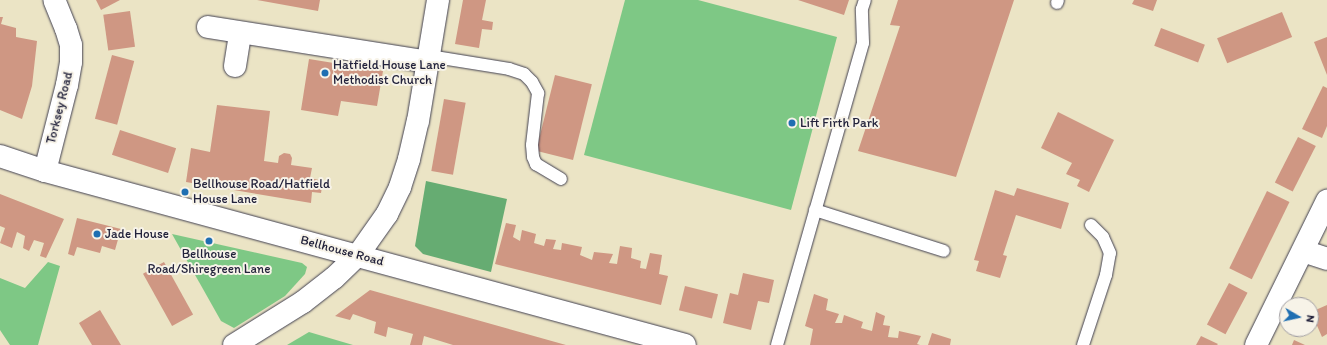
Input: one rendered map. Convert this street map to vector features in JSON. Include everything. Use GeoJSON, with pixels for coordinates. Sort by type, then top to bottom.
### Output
{"type":"FeatureCollection","features":[{"type":"Feature","properties":{"kind":"street","name":"Torksey Road"},"geometry":{"type":"LineString","coordinates":[[45,171],[67,85],[71,62],[71,45],[54,0]]}},
{"type":"Feature","properties":{"kind":"street"},"geometry":{"type":"LineString","coordinates":[[237,344],[304,302],[334,278],[358,255],[387,214],[404,176],[418,121],[438,0]]}},
{"type":"Feature","properties":{"kind":"street"},"geometry":{"type":"LineString","coordinates":[[208,27],[240,33],[428,59]]}},
{"type":"Feature","properties":{"kind":"street"},"geometry":{"type":"LineString","coordinates":[[235,66],[240,33]]}},
{"type":"Feature","properties":{"kind":"street","name":"Bellhouse Road"},"geometry":{"type":"LineString","coordinates":[[0,156],[45,171],[685,345]]}},
{"type":"Feature","properties":{"kind":"street"},"geometry":{"type":"LineString","coordinates":[[1256,345],[1327,201]]}},
{"type":"Feature","properties":{"kind":"street"},"geometry":{"type":"LineString","coordinates":[[1303,251],[1327,259]]}},
{"type":"Feature","properties":{"kind":"lane"},"geometry":{"type":"LineString","coordinates":[[777,345],[863,43],[862,9],[865,0]]}},
{"type":"Feature","properties":{"kind":"lane"},"geometry":{"type":"LineString","coordinates":[[428,59],[509,69],[524,74],[532,82],[538,93],[532,145],[533,157],[536,164],[562,178]]}},
{"type":"Feature","properties":{"kind":"lane"},"geometry":{"type":"LineString","coordinates":[[815,210],[944,251]]}},
{"type":"Feature","properties":{"kind":"lane"},"geometry":{"type":"LineString","coordinates":[[1083,345],[1106,275],[1110,254],[1103,237],[1091,225]]}},
{"type":"Feature","properties":{"kind":"green space"},"geometry":{"type":"Polygon","coordinates":[[[625,0],[698,0],[837,37],[791,210],[584,155],[625,0]]]}},
{"type":"Feature","properties":{"kind":"green space"},"geometry":{"type":"Polygon","coordinates":[[[426,181],[507,199],[491,272],[423,254],[415,246],[426,181]]]}},
{"type":"Feature","properties":{"kind":"green space"},"geometry":{"type":"Polygon","coordinates":[[[172,234],[302,263],[307,267],[305,274],[285,296],[234,328],[221,321],[172,234]]]}},
{"type":"Feature","properties":{"kind":"green space"},"geometry":{"type":"Polygon","coordinates":[[[48,262],[60,266],[38,345],[10,345],[0,330],[0,278],[25,288],[48,262]]]}},
{"type":"Feature","properties":{"kind":"green space"},"geometry":{"type":"Polygon","coordinates":[[[309,332],[353,345],[287,345],[309,332]]]}},
{"type":"Feature","properties":{"kind":"building"},"geometry":{"type":"Polygon","coordinates":[[[96,0],[120,0],[101,10],[96,0]]]}},
{"type":"Feature","properties":{"kind":"building"},"geometry":{"type":"Polygon","coordinates":[[[257,0],[320,0],[318,11],[257,0]]]}},
{"type":"Feature","properties":{"kind":"building"},"geometry":{"type":"Polygon","coordinates":[[[463,0],[486,0],[482,20],[493,22],[492,30],[482,29],[479,48],[455,44],[463,0]]]}},
{"type":"Feature","properties":{"kind":"building"},"geometry":{"type":"Polygon","coordinates":[[[798,0],[849,0],[844,15],[798,0]]]}},
{"type":"Feature","properties":{"kind":"building"},"geometry":{"type":"Polygon","coordinates":[[[898,0],[1014,0],[956,177],[858,151],[900,26],[890,25],[898,0]]]}},
{"type":"Feature","properties":{"kind":"building"},"geometry":{"type":"Polygon","coordinates":[[[1134,0],[1157,0],[1153,11],[1132,4],[1134,0]]]}},
{"type":"Feature","properties":{"kind":"building"},"geometry":{"type":"Polygon","coordinates":[[[130,11],[135,47],[108,50],[103,15],[130,11]]]}},
{"type":"Feature","properties":{"kind":"building"},"geometry":{"type":"Polygon","coordinates":[[[1282,12],[1292,37],[1227,63],[1217,38],[1282,12]]]}},
{"type":"Feature","properties":{"kind":"building"},"geometry":{"type":"Polygon","coordinates":[[[0,17],[3,17],[1,24],[16,28],[16,37],[37,41],[32,86],[22,119],[0,110],[0,17]]]}},
{"type":"Feature","properties":{"kind":"building"},"geometry":{"type":"Polygon","coordinates":[[[1161,28],[1205,45],[1198,63],[1154,46],[1161,28]]]}},
{"type":"Feature","properties":{"kind":"building"},"geometry":{"type":"Polygon","coordinates":[[[1327,37],[1327,75],[1314,42],[1327,37]]]}},
{"type":"Feature","properties":{"kind":"building"},"geometry":{"type":"Polygon","coordinates":[[[112,55],[134,61],[117,125],[95,119],[112,55]]]}},
{"type":"Feature","properties":{"kind":"building"},"geometry":{"type":"Polygon","coordinates":[[[309,59],[383,71],[377,106],[341,101],[338,116],[301,110],[309,59]]]}},
{"type":"Feature","properties":{"kind":"building"},"geometry":{"type":"Polygon","coordinates":[[[555,75],[592,84],[573,160],[536,151],[555,75]]]}},
{"type":"Feature","properties":{"kind":"building"},"geometry":{"type":"Polygon","coordinates":[[[1323,86],[1327,88],[1327,126],[1322,138],[1302,129],[1323,86]]]}},
{"type":"Feature","properties":{"kind":"building"},"geometry":{"type":"Polygon","coordinates":[[[444,99],[466,103],[453,175],[431,171],[444,99]]]}},
{"type":"Feature","properties":{"kind":"building"},"geometry":{"type":"Polygon","coordinates":[[[217,105],[270,111],[264,161],[278,163],[279,156],[284,153],[290,154],[292,158],[291,165],[312,168],[310,178],[323,181],[321,193],[312,192],[311,203],[186,182],[191,148],[210,152],[217,105]]]}},
{"type":"Feature","properties":{"kind":"building"},"geometry":{"type":"Polygon","coordinates":[[[1058,112],[1114,140],[1089,192],[1077,186],[1080,180],[1066,174],[1072,163],[1041,148],[1058,112]]]}},
{"type":"Feature","properties":{"kind":"building"},"geometry":{"type":"Polygon","coordinates":[[[120,130],[176,148],[168,173],[112,155],[120,130]]]}},
{"type":"Feature","properties":{"kind":"building"},"geometry":{"type":"Polygon","coordinates":[[[1298,137],[1316,146],[1293,192],[1275,182],[1298,137]]]}},
{"type":"Feature","properties":{"kind":"building"},"geometry":{"type":"Polygon","coordinates":[[[1017,188],[1069,203],[1061,229],[1016,215],[1003,255],[1007,256],[1000,278],[976,271],[979,261],[974,260],[995,190],[1014,196],[1017,188]]]}},
{"type":"Feature","properties":{"kind":"building"},"geometry":{"type":"Polygon","coordinates":[[[1267,191],[1289,202],[1252,279],[1229,268],[1267,191]]]}},
{"type":"Feature","properties":{"kind":"building"},"geometry":{"type":"Polygon","coordinates":[[[0,194],[64,219],[46,258],[40,256],[44,243],[34,240],[29,251],[23,248],[25,236],[17,232],[12,248],[0,243],[5,228],[0,226],[0,194]]]}},
{"type":"Feature","properties":{"kind":"building"},"geometry":{"type":"Polygon","coordinates":[[[77,218],[121,229],[115,250],[102,246],[100,253],[77,247],[74,256],[68,254],[77,218]]]}},
{"type":"Feature","properties":{"kind":"building"},"geometry":{"type":"Polygon","coordinates":[[[506,223],[516,225],[513,237],[520,241],[522,230],[536,234],[534,243],[544,246],[546,239],[556,240],[553,249],[561,250],[562,243],[582,247],[580,255],[592,260],[594,252],[613,254],[609,263],[617,264],[620,246],[632,248],[631,258],[641,261],[640,268],[646,269],[650,253],[662,255],[659,274],[668,276],[661,305],[495,264],[506,223]]]}},
{"type":"Feature","properties":{"kind":"building"},"geometry":{"type":"Polygon","coordinates":[[[164,262],[193,314],[172,326],[143,274],[164,262]]]}},
{"type":"Feature","properties":{"kind":"building"},"geometry":{"type":"Polygon","coordinates":[[[743,273],[774,280],[769,303],[758,301],[751,330],[723,323],[730,293],[738,295],[743,273]]]}},
{"type":"Feature","properties":{"kind":"building"},"geometry":{"type":"Polygon","coordinates":[[[1229,283],[1248,293],[1225,334],[1207,324],[1229,283]]]}},
{"type":"Feature","properties":{"kind":"building"},"geometry":{"type":"Polygon","coordinates":[[[685,286],[718,294],[712,318],[679,310],[685,286]]]}},
{"type":"Feature","properties":{"kind":"building"},"geometry":{"type":"Polygon","coordinates":[[[370,290],[566,345],[453,345],[424,336],[422,345],[410,345],[413,334],[388,327],[386,337],[374,333],[376,322],[353,314],[350,320],[335,316],[370,290]]]}},
{"type":"Feature","properties":{"kind":"building"},"geometry":{"type":"Polygon","coordinates":[[[814,294],[828,299],[826,310],[839,314],[835,323],[842,323],[844,315],[863,322],[861,328],[872,331],[876,312],[885,316],[883,325],[890,326],[888,337],[898,338],[899,331],[921,336],[917,344],[920,345],[810,345],[813,329],[805,326],[814,294]]]}},
{"type":"Feature","properties":{"kind":"building"},"geometry":{"type":"Polygon","coordinates":[[[1327,305],[1327,334],[1322,337],[1319,330],[1319,308],[1327,305]]]}},
{"type":"Feature","properties":{"kind":"building"},"geometry":{"type":"Polygon","coordinates":[[[100,310],[121,345],[92,345],[79,323],[100,310]]]}},
{"type":"Feature","properties":{"kind":"building"},"geometry":{"type":"Polygon","coordinates":[[[932,333],[951,339],[950,345],[928,345],[932,333]]]}},
{"type":"Feature","properties":{"kind":"building"},"geometry":{"type":"Polygon","coordinates":[[[1201,336],[1218,344],[1196,345],[1201,336]]]}},
{"type":"Feature","properties":{"kind":"building"},"geometry":{"type":"Polygon","coordinates":[[[1294,340],[1305,345],[1292,345],[1294,340]]]}},
{"type":"Feature","properties":{"kind":"place","name":"Hatfield House Lane Methodist Church"},"geometry":{"type":"Point","coordinates":[325,73]}},
{"type":"Feature","properties":{"kind":"place","name":"Lift Firth Park"},"geometry":{"type":"Point","coordinates":[792,123]}},
{"type":"Feature","properties":{"kind":"place","name":"Bellhouse Road/Hatfield House Lane"},"geometry":{"type":"Point","coordinates":[185,192]}},
{"type":"Feature","properties":{"kind":"place","name":"Jade House"},"geometry":{"type":"Point","coordinates":[97,234]}},
{"type":"Feature","properties":{"kind":"place","name":"Bellhouse Road/Shiregreen Lane"},"geometry":{"type":"Point","coordinates":[209,241]}}]}
